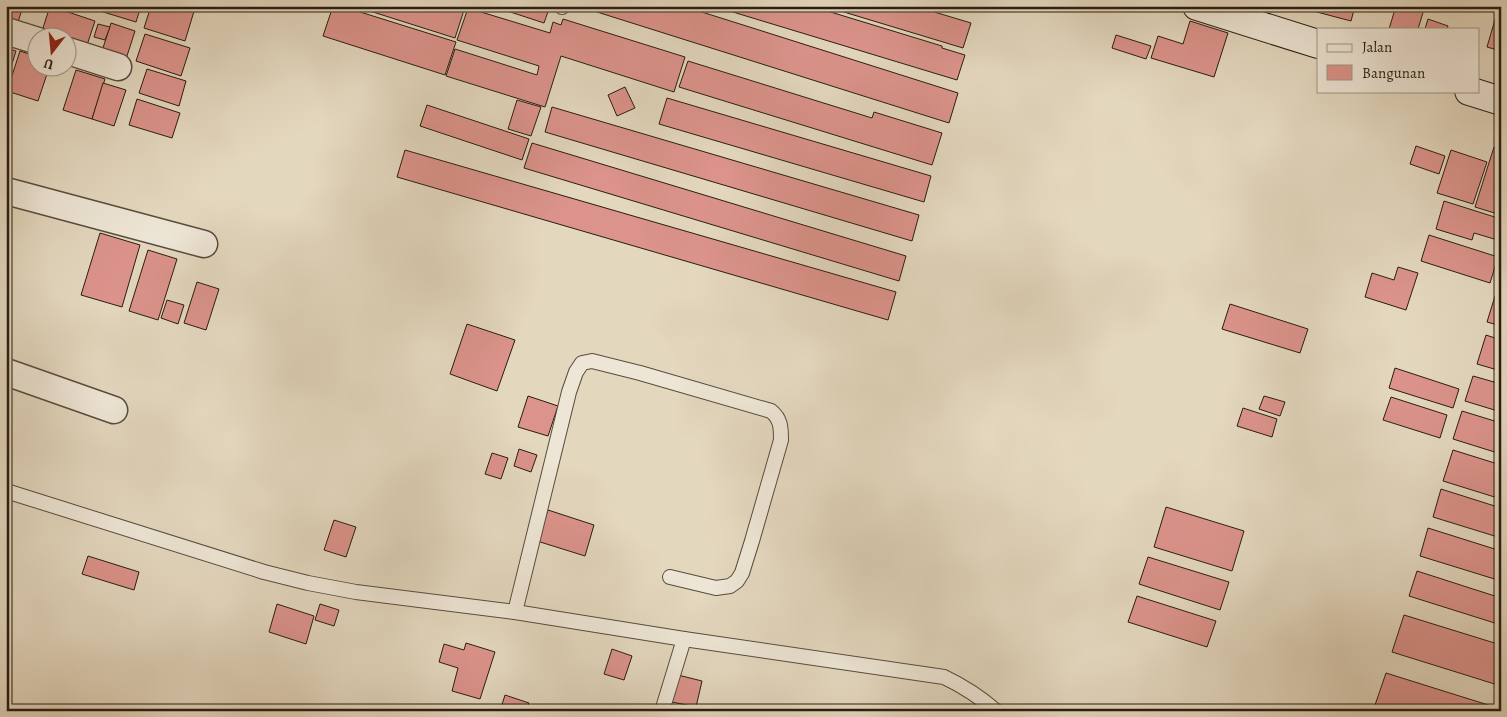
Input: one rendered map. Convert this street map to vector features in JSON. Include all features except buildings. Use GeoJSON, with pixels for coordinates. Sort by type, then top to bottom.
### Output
{"type":"FeatureCollection","features":[{"type":"Feature","properties":{"kind":"street"},"geometry":{"type":"LineString","coordinates":[[1197,6],[1317,44]]}},
{"type":"Feature","properties":{"kind":"street"},"geometry":{"type":"LineString","coordinates":[[6,31],[28,38]]}},
{"type":"Feature","properties":{"kind":"street"},"geometry":{"type":"LineString","coordinates":[[78,54],[118,68]]}},
{"type":"Feature","properties":{"kind":"street"},"geometry":{"type":"LineString","coordinates":[[1472,92],[1501,101]]}},
{"type":"Feature","properties":{"kind":"street"},"geometry":{"type":"LineString","coordinates":[[6,191],[204,244]]}},
{"type":"Feature","properties":{"kind":"street"},"geometry":{"type":"LineString","coordinates":[[6,372],[114,410]]}},
{"type":"Feature","properties":{"kind":"lane"},"geometry":{"type":"LineString","coordinates":[[515,612],[569,392],[576,372],[582,364],[592,361],[770,411],[776,415],[781,425],[781,440],[755,532],[742,573],[737,581],[730,586],[716,588],[670,577]]}},
{"type":"Feature","properties":{"kind":"lane"},"geometry":{"type":"LineString","coordinates":[[6,491],[264,572],[308,583],[356,592],[515,612],[944,677],[970,690],[996,711]]}},
{"type":"Feature","properties":{"kind":"lane"},"geometry":{"type":"LineString","coordinates":[[662,711],[684,639]]}}]}
